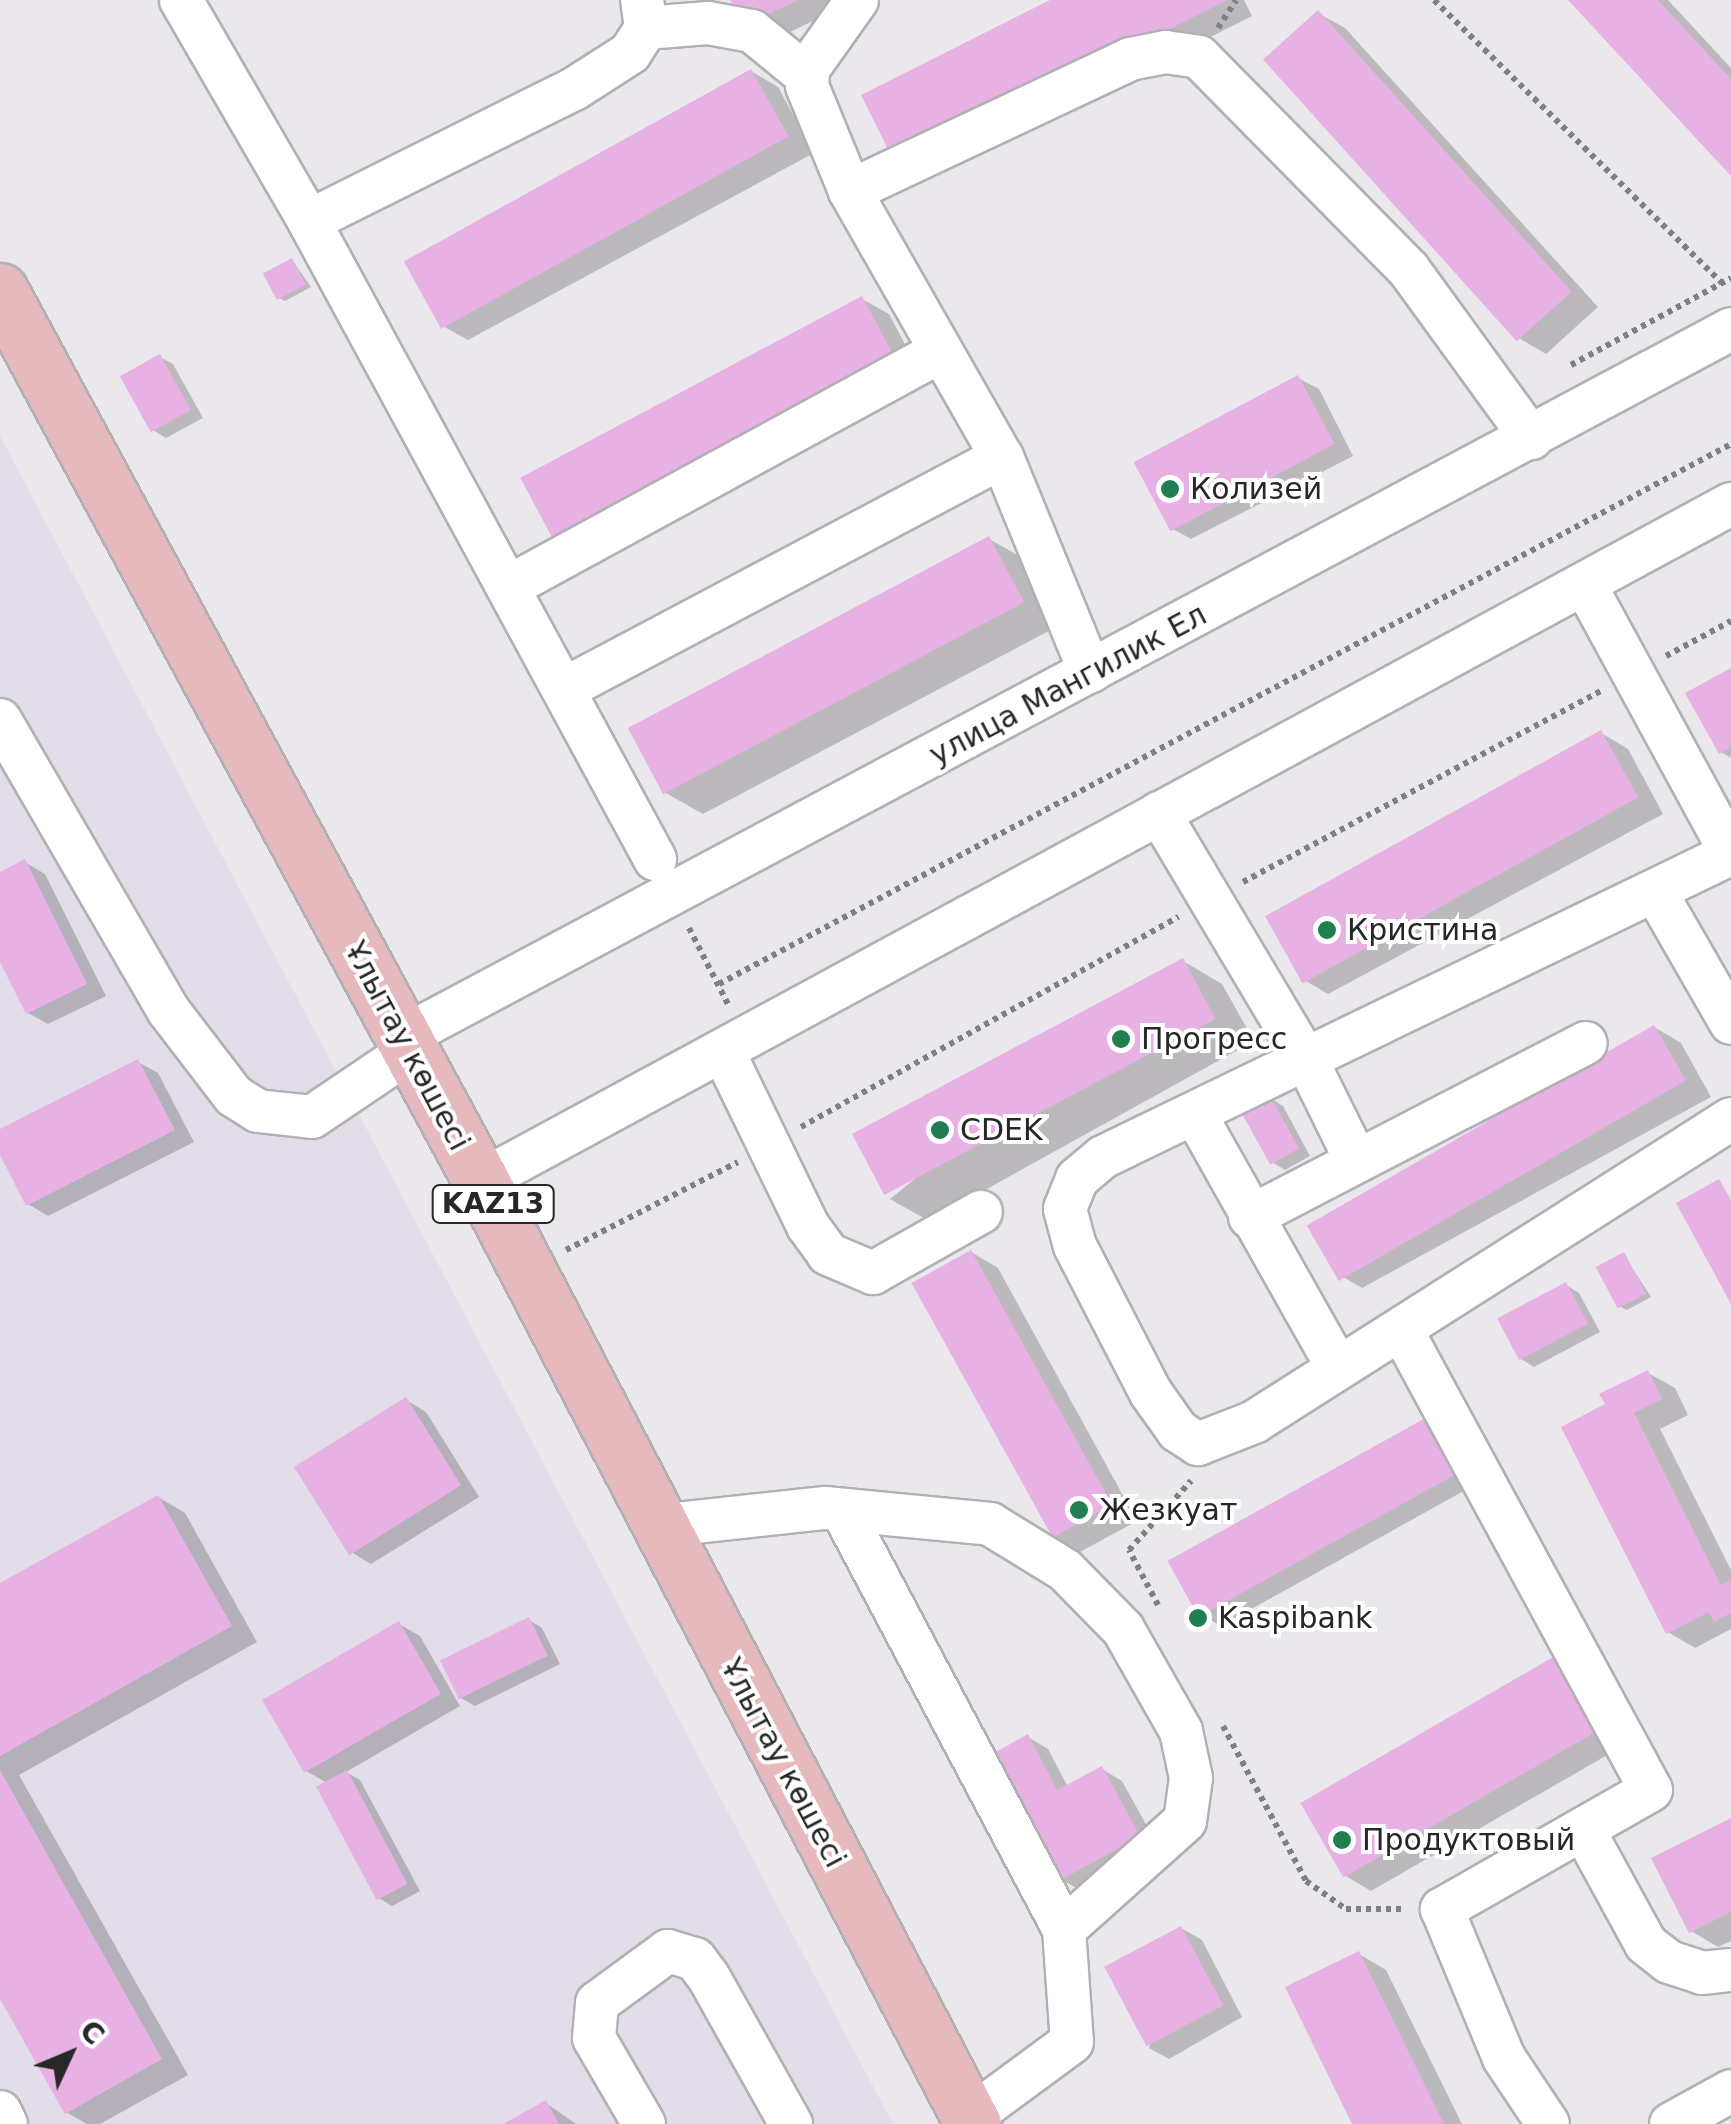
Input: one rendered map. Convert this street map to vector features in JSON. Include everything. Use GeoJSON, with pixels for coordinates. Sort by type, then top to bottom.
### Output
{"type":"FeatureCollection","features":[{"type":"Feature","properties":{"kind":"main road","name":"Ұлытау көшесі"},"geometry":{"type":"LineString","coordinates":[[0,291],[481,1182],[970,2121]]}},
{"type":"Feature","properties":{"kind":"street"},"geometry":{"type":"LineString","coordinates":[[181,0],[309,221],[656,859]]}},
{"type":"Feature","properties":{"kind":"street"},"geometry":{"type":"LineString","coordinates":[[806,74],[857,0]]}},
{"type":"Feature","properties":{"kind":"street"},"geometry":{"type":"LineString","coordinates":[[309,221],[574,89],[630,53],[644,14],[752,31],[806,74],[850,191],[1002,457],[1090,672]]}},
{"type":"Feature","properties":{"kind":"street"},"geometry":{"type":"LineString","coordinates":[[850,191],[1130,59],[1165,52],[1199,58],[1409,270],[1531,438]]}},
{"type":"Feature","properties":{"kind":"street","name":"улица Мангилик Ел"},"geometry":{"type":"LineString","coordinates":[[0,720],[168,1010],[234,1096],[258,1111],[312,1117],[406,1044],[1731,329]]}},
{"type":"Feature","properties":{"kind":"street"},"geometry":{"type":"LineString","coordinates":[[510,586],[941,351]]}},
{"type":"Feature","properties":{"kind":"street"},"geometry":{"type":"LineString","coordinates":[[566,688],[1002,457]]}},
{"type":"Feature","properties":{"kind":"street"},"geometry":{"type":"LineString","coordinates":[[481,1182],[1731,504]]}},
{"type":"Feature","properties":{"kind":"street"},"geometry":{"type":"LineString","coordinates":[[1585,585],[1731,853],[1308,1063],[1103,1158],[1077,1179],[1065,1209],[1076,1246],[1178,1432],[1198,1444],[1220,1440],[1731,1119]]}},
{"type":"Feature","properties":{"kind":"street"},"geometry":{"type":"LineString","coordinates":[[1159,812],[1308,1063],[1356,1160]]}},
{"type":"Feature","properties":{"kind":"street"},"geometry":{"type":"LineString","coordinates":[[1655,891],[1731,1022]]}},
{"type":"Feature","properties":{"kind":"street"},"geometry":{"type":"LineString","coordinates":[[1250,1217],[1586,1043]]}},
{"type":"Feature","properties":{"kind":"street"},"geometry":{"type":"LineString","coordinates":[[734,1044],[769,1146],[808,1226],[828,1254],[873,1273],[980,1212]]}},
{"type":"Feature","properties":{"kind":"street"},"geometry":{"type":"LineString","coordinates":[[1196,1116],[1337,1366]]}},
{"type":"Feature","properties":{"kind":"street"},"geometry":{"type":"LineString","coordinates":[[1401,1329],[1651,1790],[1442,1909],[1504,2058],[1548,2124]]}},
{"type":"Feature","properties":{"kind":"street"},"geometry":{"type":"LineString","coordinates":[[658,1526],[842,1510],[990,1524],[1065,1570],[1123,1628],[1181,1731],[1190,1778],[1185,1821],[1064,1929]]}},
{"type":"Feature","properties":{"kind":"street"},"geometry":{"type":"LineString","coordinates":[[842,1510],[1064,1929],[1072,2042],[970,2121]]}},
{"type":"Feature","properties":{"kind":"street"},"geometry":{"type":"LineString","coordinates":[[1583,1830],[1646,1944],[1669,1962],[1702,1973],[1731,1970]]}},
{"type":"Feature","properties":{"kind":"street"},"geometry":{"type":"LineString","coordinates":[[644,2124],[594,2038],[596,2003],[668,1952],[695,1959],[708,1976],[791,2124]]}},
{"type":"Feature","properties":{"kind":"street"},"geometry":{"type":"LineString","coordinates":[[1671,2124],[1731,2091]]}},
{"type":"Feature","properties":{"kind":"street"},"geometry":{"type":"LineString","coordinates":[[0,2112],[6,2124]]}},
{"type":"Feature","properties":{"kind":"path"},"geometry":{"type":"LineString","coordinates":[[1434,0],[1722,283]]}},
{"type":"Feature","properties":{"kind":"path"},"geometry":{"type":"LineString","coordinates":[[718,984],[1731,444]]}},
{"type":"Feature","properties":{"kind":"path"},"geometry":{"type":"LineString","coordinates":[[527,1270],[769,1146],[1210,899],[1731,621]]}},
{"type":"Feature","properties":{"kind":"path"},"geometry":{"type":"LineString","coordinates":[[673,898],[718,984],[734,1044]]}},
{"type":"Feature","properties":{"kind":"path"},"geometry":{"type":"LineString","coordinates":[[1166,1620],[1128,1550],[1192,1484],[1178,1432]]}},
{"type":"Feature","properties":{"kind":"path"},"geometry":{"type":"LineString","coordinates":[[1212,1707],[1306,1881],[1346,1909],[1442,1909]]}},
{"type":"Feature","properties":{"kind":"shaded area"},"geometry":{"type":"Polygon","coordinates":[[[0,436],[893,2124],[0,2124],[0,436]]]}},
{"type":"Feature","properties":{"kind":"building"},"geometry":{"type":"Polygon","coordinates":[[[730,0],[798,0],[744,26],[730,0]]]}},
{"type":"Feature","properties":{"kind":"building"},"geometry":{"type":"Polygon","coordinates":[[[1050,0],[1227,0],[897,167],[861,95],[1050,0]]]}},
{"type":"Feature","properties":{"kind":"building"},"geometry":{"type":"Polygon","coordinates":[[[1568,0],[1658,0],[1731,79],[1731,176],[1568,0]]]}},
{"type":"Feature","properties":{"kind":"building"},"geometry":{"type":"Polygon","coordinates":[[[1318,10],[1572,292],[1517,341],[1263,60],[1318,10]]]}},
{"type":"Feature","properties":{"kind":"building"},"geometry":{"type":"Polygon","coordinates":[[[751,69],[788,136],[441,329],[404,261],[751,69]]]}},
{"type":"Feature","properties":{"kind":"building"},"geometry":{"type":"Polygon","coordinates":[[[292,258],[306,284],[277,300],[263,273],[292,258]]]}},
{"type":"Feature","properties":{"kind":"building"},"geometry":{"type":"Polygon","coordinates":[[[862,296],[897,362],[556,544],[520,478],[862,296]]]}},
{"type":"Feature","properties":{"kind":"building"},"geometry":{"type":"Polygon","coordinates":[[[160,354],[191,410],[151,432],[120,376],[160,354]]]}},
{"type":"Feature","properties":{"kind":"building"},"geometry":{"type":"Polygon","coordinates":[[[1298,375],[1335,444],[1170,531],[1134,462],[1298,375]]]}},
{"type":"Feature","properties":{"kind":"building"},"geometry":{"type":"Polygon","coordinates":[[[989,536],[1024,602],[663,794],[628,728],[989,536]]]}},
{"type":"Feature","properties":{"kind":"building"},"geometry":{"type":"Polygon","coordinates":[[[1731,668],[1731,747],[1719,754],[1685,693],[1731,668]]]}},
{"type":"Feature","properties":{"kind":"building"},"geometry":{"type":"Polygon","coordinates":[[[1601,730],[1638,797],[1302,984],[1265,916],[1601,730]]]}},
{"type":"Feature","properties":{"kind":"building"},"geometry":{"type":"Polygon","coordinates":[[[25,859],[87,984],[26,1014],[0,962],[0,872],[25,859]]]}},
{"type":"Feature","properties":{"kind":"building"},"geometry":{"type":"Polygon","coordinates":[[[1183,958],[1215,1019],[884,1195],[852,1134],[1183,958]]]}},
{"type":"Feature","properties":{"kind":"building"},"geometry":{"type":"Polygon","coordinates":[[[1654,1025],[1686,1080],[1339,1281],[1307,1226],[1654,1025]]]}},
{"type":"Feature","properties":{"kind":"building"},"geometry":{"type":"Polygon","coordinates":[[[138,1059],[175,1130],[26,1206],[0,1155],[0,1129],[138,1059]]]}},
{"type":"Feature","properties":{"kind":"building"},"geometry":{"type":"Polygon","coordinates":[[[1270,1096],[1299,1148],[1270,1164],[1241,1112],[1270,1096]]]}},
{"type":"Feature","properties":{"kind":"building"},"geometry":{"type":"Polygon","coordinates":[[[1719,1179],[1731,1200],[1731,1304],[1676,1203],[1719,1179]]]}},
{"type":"Feature","properties":{"kind":"building"},"geometry":{"type":"Polygon","coordinates":[[[971,1250],[1112,1505],[1053,1537],[912,1283],[971,1250]]]}},
{"type":"Feature","properties":{"kind":"building"},"geometry":{"type":"Polygon","coordinates":[[[1624,1252],[1646,1293],[1618,1309],[1596,1267],[1624,1252]]]}},
{"type":"Feature","properties":{"kind":"building"},"geometry":{"type":"Polygon","coordinates":[[[1566,1282],[1588,1323],[1519,1360],[1497,1319],[1566,1282]]]}},
{"type":"Feature","properties":{"kind":"building"},"geometry":{"type":"Polygon","coordinates":[[[1648,1370],[1662,1399],[1634,1413],[1721,1585],[1731,1580],[1731,1613],[1714,1622],[1709,1612],[1666,1634],[1561,1427],[1605,1404],[1599,1394],[1648,1370]]]}},
{"type":"Feature","properties":{"kind":"building"},"geometry":{"type":"Polygon","coordinates":[[[406,1397],[461,1485],[349,1555],[294,1467],[406,1397]]]}},
{"type":"Feature","properties":{"kind":"building"},"geometry":{"type":"Polygon","coordinates":[[[1429,1416],[1460,1472],[1199,1617],[1167,1561],[1429,1416]]]}},
{"type":"Feature","properties":{"kind":"building"},"geometry":{"type":"Polygon","coordinates":[[[158,1495],[232,1626],[0,1756],[0,1583],[158,1495]]]}},
{"type":"Feature","properties":{"kind":"building"},"geometry":{"type":"Polygon","coordinates":[[[529,1617],[548,1656],[459,1699],[440,1660],[529,1617]]]}},
{"type":"Feature","properties":{"kind":"building"},"geometry":{"type":"Polygon","coordinates":[[[399,1621],[441,1694],[304,1773],[262,1700],[399,1621]]]}},
{"type":"Feature","properties":{"kind":"building"},"geometry":{"type":"Polygon","coordinates":[[[1555,1656],[1598,1730],[1343,1877],[1300,1803],[1555,1656]]]}},
{"type":"Feature","properties":{"kind":"building"},"geometry":{"type":"Polygon","coordinates":[[[1028,1734],[1057,1790],[1102,1766],[1140,1836],[1059,1881],[994,1753],[1028,1734]]]}},
{"type":"Feature","properties":{"kind":"building"},"geometry":{"type":"Polygon","coordinates":[[[0,1770],[162,2059],[65,2114],[0,1999],[0,1770]]]}},
{"type":"Feature","properties":{"kind":"building"},"geometry":{"type":"Polygon","coordinates":[[[347,1770],[408,1884],[377,1900],[316,1786],[347,1770]]]}},
{"type":"Feature","properties":{"kind":"building"},"geometry":{"type":"Polygon","coordinates":[[[1731,1818],[1731,1912],[1689,1933],[1651,1858],[1731,1818]]]}},
{"type":"Feature","properties":{"kind":"building"},"geometry":{"type":"Polygon","coordinates":[[[1181,1926],[1223,2005],[1146,2046],[1104,1967],[1181,1926]]]}},
{"type":"Feature","properties":{"kind":"building"},"geometry":{"type":"Polygon","coordinates":[[[1359,1951],[1444,2124],[1352,2124],[1285,1987],[1359,1951]]]}},
{"type":"Feature","properties":{"kind":"building"},"geometry":{"type":"Polygon","coordinates":[[[546,2100],[559,2124],[503,2124],[546,2100]]]}},
{"type":"Feature","properties":{"kind":"place","name":"Колизей"},"geometry":{"type":"Point","coordinates":[1170,489]}},
{"type":"Feature","properties":{"kind":"place","name":"Кристина"},"geometry":{"type":"Point","coordinates":[1327,930]}},
{"type":"Feature","properties":{"kind":"place","name":"Прогресс"},"geometry":{"type":"Point","coordinates":[1121,1039]}},
{"type":"Feature","properties":{"kind":"place","name":"CDEK"},"geometry":{"type":"Point","coordinates":[940,1130]}},
{"type":"Feature","properties":{"kind":"place","name":"Жезкуат"},"geometry":{"type":"Point","coordinates":[1079,1510]}},
{"type":"Feature","properties":{"kind":"place","name":"Kaspibank"},"geometry":{"type":"Point","coordinates":[1198,1618]}},
{"type":"Feature","properties":{"kind":"place","name":"Продуктовый"},"geometry":{"type":"Point","coordinates":[1342,1840]}}]}
